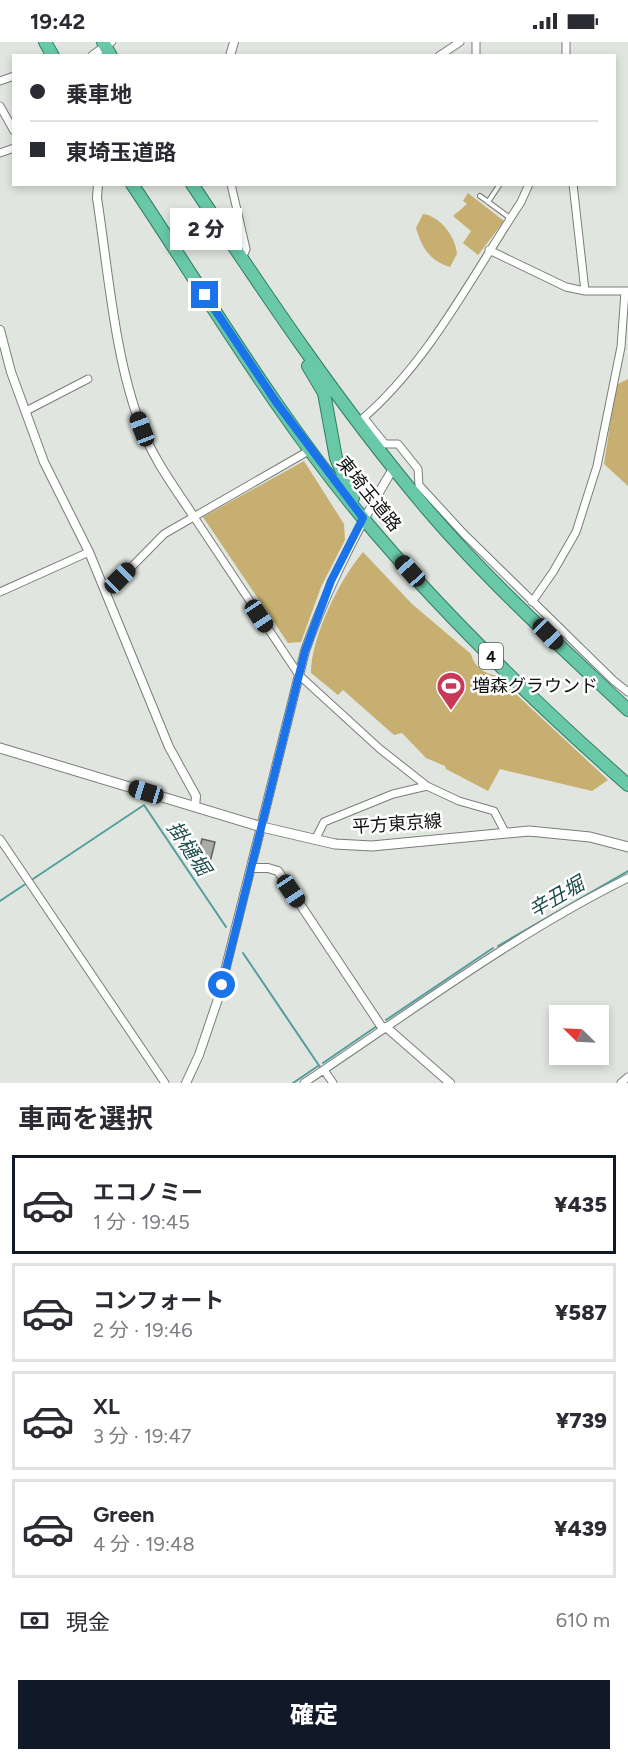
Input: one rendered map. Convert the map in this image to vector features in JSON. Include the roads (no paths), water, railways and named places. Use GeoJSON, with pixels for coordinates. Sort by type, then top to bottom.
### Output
{"type":"FeatureCollection","features":[{"type":"Feature","properties":{"kind":"highway","name":"東埼玉道路"},"geometry":{"type":"LineString","coordinates":[[133,186],[276,402],[363,518],[457,623],[572,736],[628,785]]}},
{"type":"Feature","properties":{"kind":"highway","name":"東埼玉道路"},"geometry":{"type":"LineString","coordinates":[[193,186],[296,338],[427,509],[560,646],[628,710]]}},
{"type":"Feature","properties":{"kind":"highway"},"geometry":{"type":"LineString","coordinates":[[296,338],[324,393],[336,458],[363,518]]}},
{"type":"Feature","properties":{"kind":"main road","name":"平方東京線"},"geometry":{"type":"LineString","coordinates":[[0,748],[262,827],[315,840],[372,846],[505,832],[569,834],[628,847]]}},
{"type":"Feature","properties":{"kind":"street"},"geometry":{"type":"LineString","coordinates":[[442,54],[460,42]]}},
{"type":"Feature","properties":{"kind":"street"},"geometry":{"type":"LineString","coordinates":[[0,106],[12,127]]}},
{"type":"Feature","properties":{"kind":"street"},"geometry":{"type":"LineString","coordinates":[[99,186],[97,198],[122,358],[134,408],[160,464],[299,675],[380,749],[427,786],[459,801],[494,811],[505,832]]}},
{"type":"Feature","properties":{"kind":"street"},"geometry":{"type":"LineString","coordinates":[[231,186],[246,249],[242,259]]}},
{"type":"Feature","properties":{"kind":"street"},"geometry":{"type":"LineString","coordinates":[[528,186],[510,218],[424,351],[391,392],[361,420],[385,444],[398,444],[418,469],[419,485],[532,602],[628,692]]}},
{"type":"Feature","properties":{"kind":"street"},"geometry":{"type":"LineString","coordinates":[[573,186],[585,291]]}},
{"type":"Feature","properties":{"kind":"street"},"geometry":{"type":"LineString","coordinates":[[489,250],[566,287],[585,291],[626,292],[621,347],[597,466],[576,532],[553,572],[532,602]]}},
{"type":"Feature","properties":{"kind":"street"},"geometry":{"type":"LineString","coordinates":[[0,330],[11,372],[44,462],[89,552],[150,703],[196,796],[195,807]]}},
{"type":"Feature","properties":{"kind":"street"},"geometry":{"type":"LineString","coordinates":[[26,411],[88,379]]}},
{"type":"Feature","properties":{"kind":"street"},"geometry":{"type":"LineString","coordinates":[[106,593],[164,534],[304,453]]}},
{"type":"Feature","properties":{"kind":"street"},"geometry":{"type":"LineString","coordinates":[[186,1083],[199,1055],[216,1007],[299,675],[324,600],[363,518],[394,467]]}},
{"type":"Feature","properties":{"kind":"street"},"geometry":{"type":"LineString","coordinates":[[0,592],[89,552]]}},
{"type":"Feature","properties":{"kind":"street"},"geometry":{"type":"LineString","coordinates":[[315,840],[324,822],[393,794],[427,786]]}},
{"type":"Feature","properties":{"kind":"street"},"geometry":{"type":"LineString","coordinates":[[0,839],[165,1083]]}},
{"type":"Feature","properties":{"kind":"street"},"geometry":{"type":"LineString","coordinates":[[251,868],[268,867],[278,871],[385,1028],[450,1083]]}},
{"type":"Feature","properties":{"kind":"street"},"geometry":{"type":"LineString","coordinates":[[304,1083],[552,919],[628,878]]}},
{"type":"Feature","properties":{"kind":"street"},"geometry":{"type":"LineString","coordinates":[[324,1070],[333,1083]]}},
{"type":"Feature","properties":{"kind":"street"},"geometry":{"type":"LineString","coordinates":[[621,1083],[628,1077]]}},
{"type":"Feature","properties":{"kind":"lane"},"geometry":{"type":"LineString","coordinates":[[488,202],[499,186]]}},
{"type":"Feature","properties":{"kind":"lane"},"geometry":{"type":"LineString","coordinates":[[480,196],[510,218]]}},
{"type":"Feature","properties":{"kind":"waterway","name":"掛樋堀"},"geometry":{"type":"LineString","coordinates":[[33,879],[144,805],[226,927]]}},
{"type":"Feature","properties":{"kind":"waterway","name":"辛丑堀"},"geometry":{"type":"LineString","coordinates":[[498,946],[628,871]]}},
{"type":"Feature","properties":{"kind":"waterway","name":"掛樋堀"},"geometry":{"type":"LineString","coordinates":[[0,901],[27,883]]}},
{"type":"Feature","properties":{"kind":"waterway","name":"辛丑堀"},"geometry":{"type":"LineString","coordinates":[[386,1020],[493,948]]}},
{"type":"Feature","properties":{"kind":"waterway","name":"掛樋堀"},"geometry":{"type":"LineString","coordinates":[[243,953],[320,1067]]}},
{"type":"Feature","properties":{"kind":"waterway","name":"辛丑堀"},"geometry":{"type":"LineString","coordinates":[[323,1063],[377,1026]]}},
{"type":"Feature","properties":{"kind":"waterway","name":"辛丑堀"},"geometry":{"type":"LineString","coordinates":[[293,1083],[318,1066]]}},
{"type":"Feature","properties":{"kind":"place","name":"増森グラウンド"},"geometry":{"type":"Point","coordinates":[451,712]}}]}
